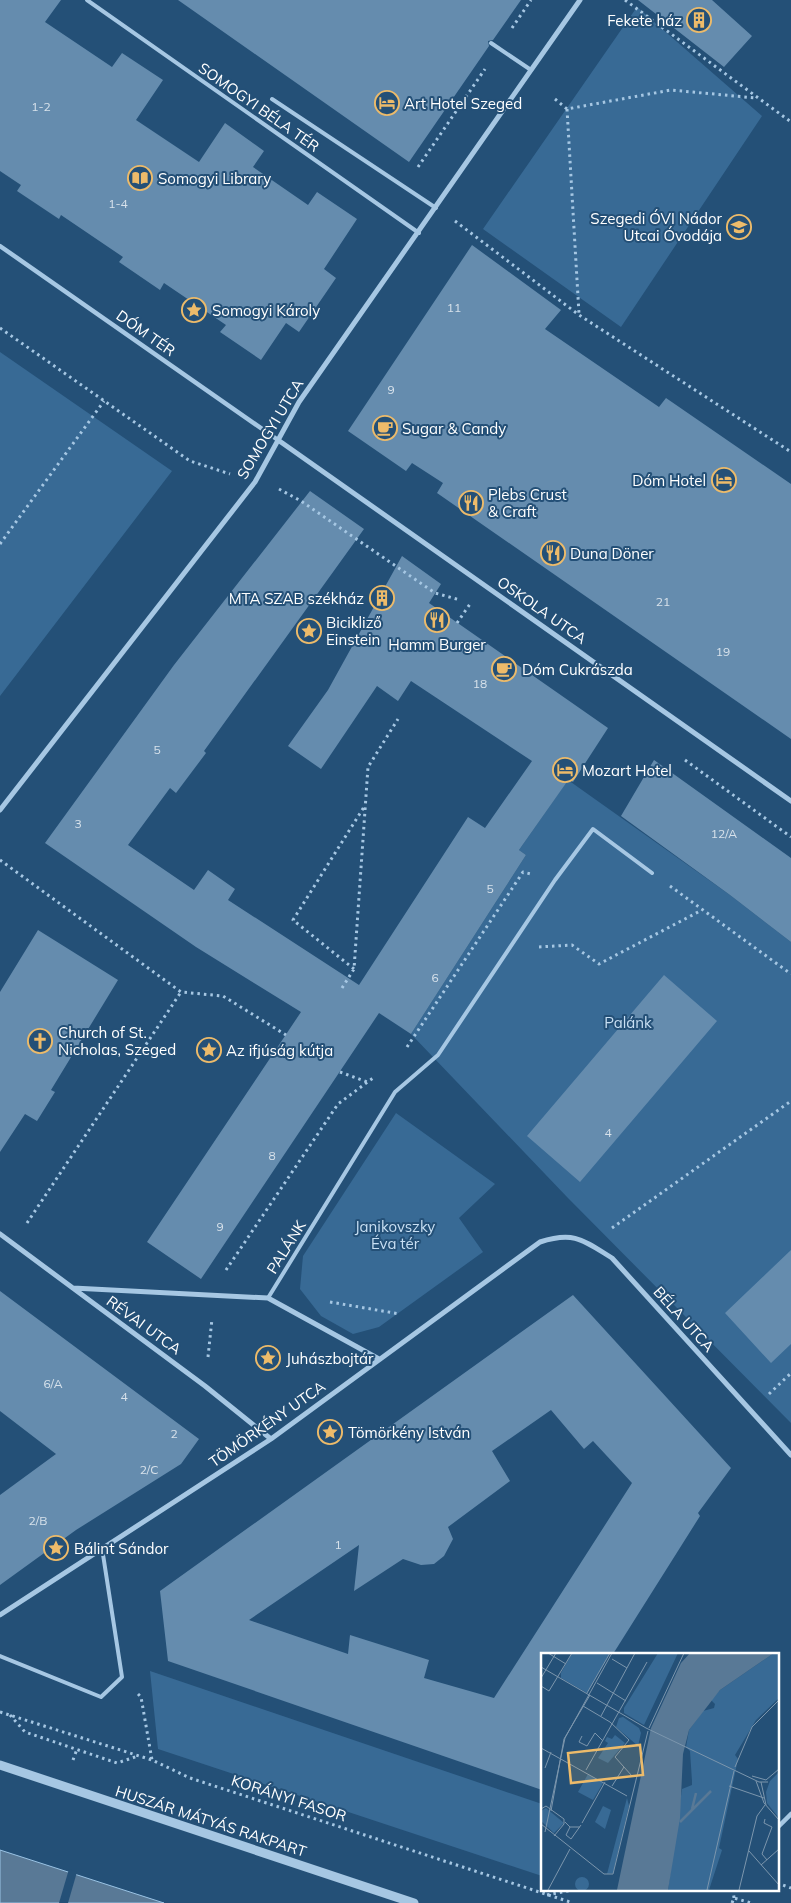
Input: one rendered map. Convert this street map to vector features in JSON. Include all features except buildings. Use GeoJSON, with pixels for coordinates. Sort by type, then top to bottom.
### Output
{"type":"FeatureCollection","features":[{"type":"Feature","properties":{"kind":"street","name":"SOMOGYI UTCA"},"geometry":{"type":"LineString","coordinates":[[0,810],[255,482],[298,402],[419,233],[580,0]]}},
{"type":"Feature","properties":{"kind":"street","name":"DÓM TÉR"},"geometry":{"type":"LineString","coordinates":[[0,246],[278,440]]}},
{"type":"Feature","properties":{"kind":"street","name":"OSKOLA UTCA"},"geometry":{"type":"LineString","coordinates":[[278,440],[791,801]]}},
{"type":"Feature","properties":{"kind":"street","name":"RÉVAI UTCA"},"geometry":{"type":"LineString","coordinates":[[0,1234],[205,1386],[271,1438]]}},
{"type":"Feature","properties":{"kind":"street","name":"BÉLA UTCA"},"geometry":{"type":"LineString","coordinates":[[540,1242],[560,1235],[576,1238],[612,1258],[791,1455]]}},
{"type":"Feature","properties":{"kind":"street","name":"TÖMÖRKÉNY UTCA"},"geometry":{"type":"LineString","coordinates":[[0,1615],[271,1438],[540,1242]]}},
{"type":"Feature","properties":{"kind":"street"},"geometry":{"type":"LineString","coordinates":[[72,1288],[268,1298],[379,1359]]}},
{"type":"Feature","properties":{"kind":"street","name":"HUSZÁR MÁTYÁS RAKPART"},"geometry":{"type":"LineString","coordinates":[[0,1765],[414,1903]]}},
{"type":"Feature","properties":{"kind":"street"},"geometry":{"type":"LineString","coordinates":[[778,1827],[791,1814]]}},
{"type":"Feature","properties":{"kind":"lane","name":"SOMOGYI BÉLA TÉR"},"geometry":{"type":"LineString","coordinates":[[87,0],[419,233]]}},
{"type":"Feature","properties":{"kind":"lane"},"geometry":{"type":"LineString","coordinates":[[491,43],[531,70]]}},
{"type":"Feature","properties":{"kind":"lane"},"geometry":{"type":"LineString","coordinates":[[272,99],[436,208]]}},
{"type":"Feature","properties":{"kind":"lane","name":"PALÁNK"},"geometry":{"type":"LineString","coordinates":[[268,1298],[395,1092],[438,1055],[555,880],[593,829],[652,872]]}},
{"type":"Feature","properties":{"kind":"lane"},"geometry":{"type":"LineString","coordinates":[[0,1656],[101,1697],[122,1677],[102,1548]]}},
{"type":"Feature","properties":{"kind":"path"},"geometry":{"type":"LineString","coordinates":[[404,187],[532,0]]}},
{"type":"Feature","properties":{"kind":"path"},"geometry":{"type":"LineString","coordinates":[[625,0],[791,122]]}},
{"type":"Feature","properties":{"kind":"path"},"geometry":{"type":"LineString","coordinates":[[555,100],[567,108],[671,90],[756,98]]}},
{"type":"Feature","properties":{"kind":"path"},"geometry":{"type":"LineString","coordinates":[[567,108],[579,314]]}},
{"type":"Feature","properties":{"kind":"path"},"geometry":{"type":"LineString","coordinates":[[436,208],[467,229],[579,314],[791,452]]}},
{"type":"Feature","properties":{"kind":"path"},"geometry":{"type":"LineString","coordinates":[[0,328],[190,461],[255,482]]}},
{"type":"Feature","properties":{"kind":"path"},"geometry":{"type":"LineString","coordinates":[[0,544],[104,401]]}},
{"type":"Feature","properties":{"kind":"path"},"geometry":{"type":"LineString","coordinates":[[284,491],[435,593],[470,603],[457,623]]}},
{"type":"Feature","properties":{"kind":"path"},"geometry":{"type":"LineString","coordinates":[[342,988],[354,969],[368,767],[398,720]]}},
{"type":"Feature","properties":{"kind":"path"},"geometry":{"type":"LineString","coordinates":[[354,969],[293,920],[364,807]]}},
{"type":"Feature","properties":{"kind":"path"},"geometry":{"type":"LineString","coordinates":[[0,860],[181,992],[224,996],[286,1035]]}},
{"type":"Feature","properties":{"kind":"path"},"geometry":{"type":"LineString","coordinates":[[403,1054],[523,872],[555,880]]}},
{"type":"Feature","properties":{"kind":"path"},"geometry":{"type":"LineString","coordinates":[[652,872],[791,974]]}},
{"type":"Feature","properties":{"kind":"path"},"geometry":{"type":"LineString","coordinates":[[482,934],[541,947],[572,946],[599,964],[702,910]]}},
{"type":"Feature","properties":{"kind":"path"},"geometry":{"type":"LineString","coordinates":[[13,1244],[181,992]]}},
{"type":"Feature","properties":{"kind":"path"},"geometry":{"type":"LineString","coordinates":[[340,1072],[395,1092]]}},
{"type":"Feature","properties":{"kind":"path"},"geometry":{"type":"LineString","coordinates":[[221,1278],[338,1104],[376,1077]]}},
{"type":"Feature","properties":{"kind":"path"},"geometry":{"type":"LineString","coordinates":[[610,1229],[791,1101]]}},
{"type":"Feature","properties":{"kind":"path"},"geometry":{"type":"LineString","coordinates":[[769,1394],[791,1373]]}},
{"type":"Feature","properties":{"kind":"path"},"geometry":{"type":"LineString","coordinates":[[122,1677],[141,1698],[152,1760]]}},
{"type":"Feature","properties":{"kind":"path","name":"KORÁNYI FASOR"},"geometry":{"type":"LineString","coordinates":[[0,1712],[152,1760],[190,1778],[573,1903]]}},
{"type":"Feature","properties":{"kind":"path"},"geometry":{"type":"LineString","coordinates":[[9,1714],[25,1732],[117,1763],[139,1756]]}},
{"type":"Feature","properties":{"kind":"path"},"geometry":{"type":"LineString","coordinates":[[778,1883],[791,1888]]}},
{"type":"Feature","properties":{"kind":"path"},"geometry":{"type":"LineString","coordinates":[[546,1895],[573,1890]]}},
{"type":"Feature","properties":{"kind":"path"},"geometry":{"type":"LineString","coordinates":[[732,1903],[734,1898],[733,1890]]}},
{"type":"Feature","properties":{"kind":"path"},"geometry":{"type":"LineString","coordinates":[[734,1898],[751,1903]]}},
{"type":"Feature","properties":{"kind":"green space"},"geometry":{"type":"Polygon","coordinates":[[[637,7],[762,116],[621,327],[483,229],[637,7]]]}},
{"type":"Feature","properties":{"kind":"green space"},"geometry":{"type":"Polygon","coordinates":[[[0,352],[172,471],[0,696],[0,352]]]}},
{"type":"Feature","properties":{"kind":"green space","name":"Palánk"},"geometry":{"type":"Polygon","coordinates":[[[568,780],[730,895],[791,942],[791,1423],[567,1197],[411,1034],[526,855],[519,850],[568,780]]]}},
{"type":"Feature","properties":{"kind":"green space","name":"Janikovszky Éva tér"},"geometry":{"type":"Polygon","coordinates":[[[396,1113],[495,1184],[459,1218],[483,1252],[379,1327],[353,1334],[321,1316],[300,1289],[303,1256],[396,1113]]]}},
{"type":"Feature","properties":{"kind":"green space"},"geometry":{"type":"Polygon","coordinates":[[[150,1671],[541,1804],[541,1876],[158,1749],[150,1671]]]}},
{"type":"Feature","properties":{"kind":"shaded area"},"geometry":{"type":"Polygon","coordinates":[[[0,1850],[164,1903],[0,1903],[0,1850]]]}},
{"type":"Feature","properties":{"kind":"pier"},"geometry":{"type":"Polygon","coordinates":[[[69,1869],[77,1872],[68,1903],[59,1903],[69,1869]]]}},
{"type":"Feature","properties":{"kind":"place","name":"Fekete ház"},"geometry":{"type":"Point","coordinates":[699,20]}},
{"type":"Feature","properties":{"kind":"place","name":"Art Hotel Szeged"},"geometry":{"type":"Point","coordinates":[387,103]}},
{"type":"Feature","properties":{"kind":"place","name":"Somogyi Library"},"geometry":{"type":"Point","coordinates":[140,178]}},
{"type":"Feature","properties":{"kind":"place","name":"Szegedi ÓVI Nádor Utcai Óvodája"},"geometry":{"type":"Point","coordinates":[739,227]}},
{"type":"Feature","properties":{"kind":"place","name":"Somogyi Károly"},"geometry":{"type":"Point","coordinates":[194,310]}},
{"type":"Feature","properties":{"kind":"place","name":"Sugar & Candy"},"geometry":{"type":"Point","coordinates":[385,428]}},
{"type":"Feature","properties":{"kind":"place","name":"Dóm Hotel"},"geometry":{"type":"Point","coordinates":[724,480]}},
{"type":"Feature","properties":{"kind":"place","name":"Plebs Crust & Craft"},"geometry":{"type":"Point","coordinates":[471,503]}},
{"type":"Feature","properties":{"kind":"place","name":"Duna Döner"},"geometry":{"type":"Point","coordinates":[553,553]}},
{"type":"Feature","properties":{"kind":"place","name":"MTA SZAB székház"},"geometry":{"type":"Point","coordinates":[382,598]}},
{"type":"Feature","properties":{"kind":"place","name":"Hamm Burger"},"geometry":{"type":"Point","coordinates":[437,620]}},
{"type":"Feature","properties":{"kind":"place","name":"Bicikliző Einstein"},"geometry":{"type":"Point","coordinates":[309,631]}},
{"type":"Feature","properties":{"kind":"place","name":"Dóm Cukrászda"},"geometry":{"type":"Point","coordinates":[504,669]}},
{"type":"Feature","properties":{"kind":"place","name":"Mozart Hotel"},"geometry":{"type":"Point","coordinates":[565,770]}},
{"type":"Feature","properties":{"kind":"place","name":"Church of St. Nicholas, Szeged"},"geometry":{"type":"Point","coordinates":[40,1041]}},
{"type":"Feature","properties":{"kind":"place","name":"Az ifjúság kútja"},"geometry":{"type":"Point","coordinates":[209,1050]}},
{"type":"Feature","properties":{"kind":"place","name":"Juhászbojtár"},"geometry":{"type":"Point","coordinates":[268,1358]}},
{"type":"Feature","properties":{"kind":"place","name":"Tömörkény István"},"geometry":{"type":"Point","coordinates":[330,1432]}},
{"type":"Feature","properties":{"kind":"place","name":"Bálint Sándor"},"geometry":{"type":"Point","coordinates":[56,1548]}}]}
